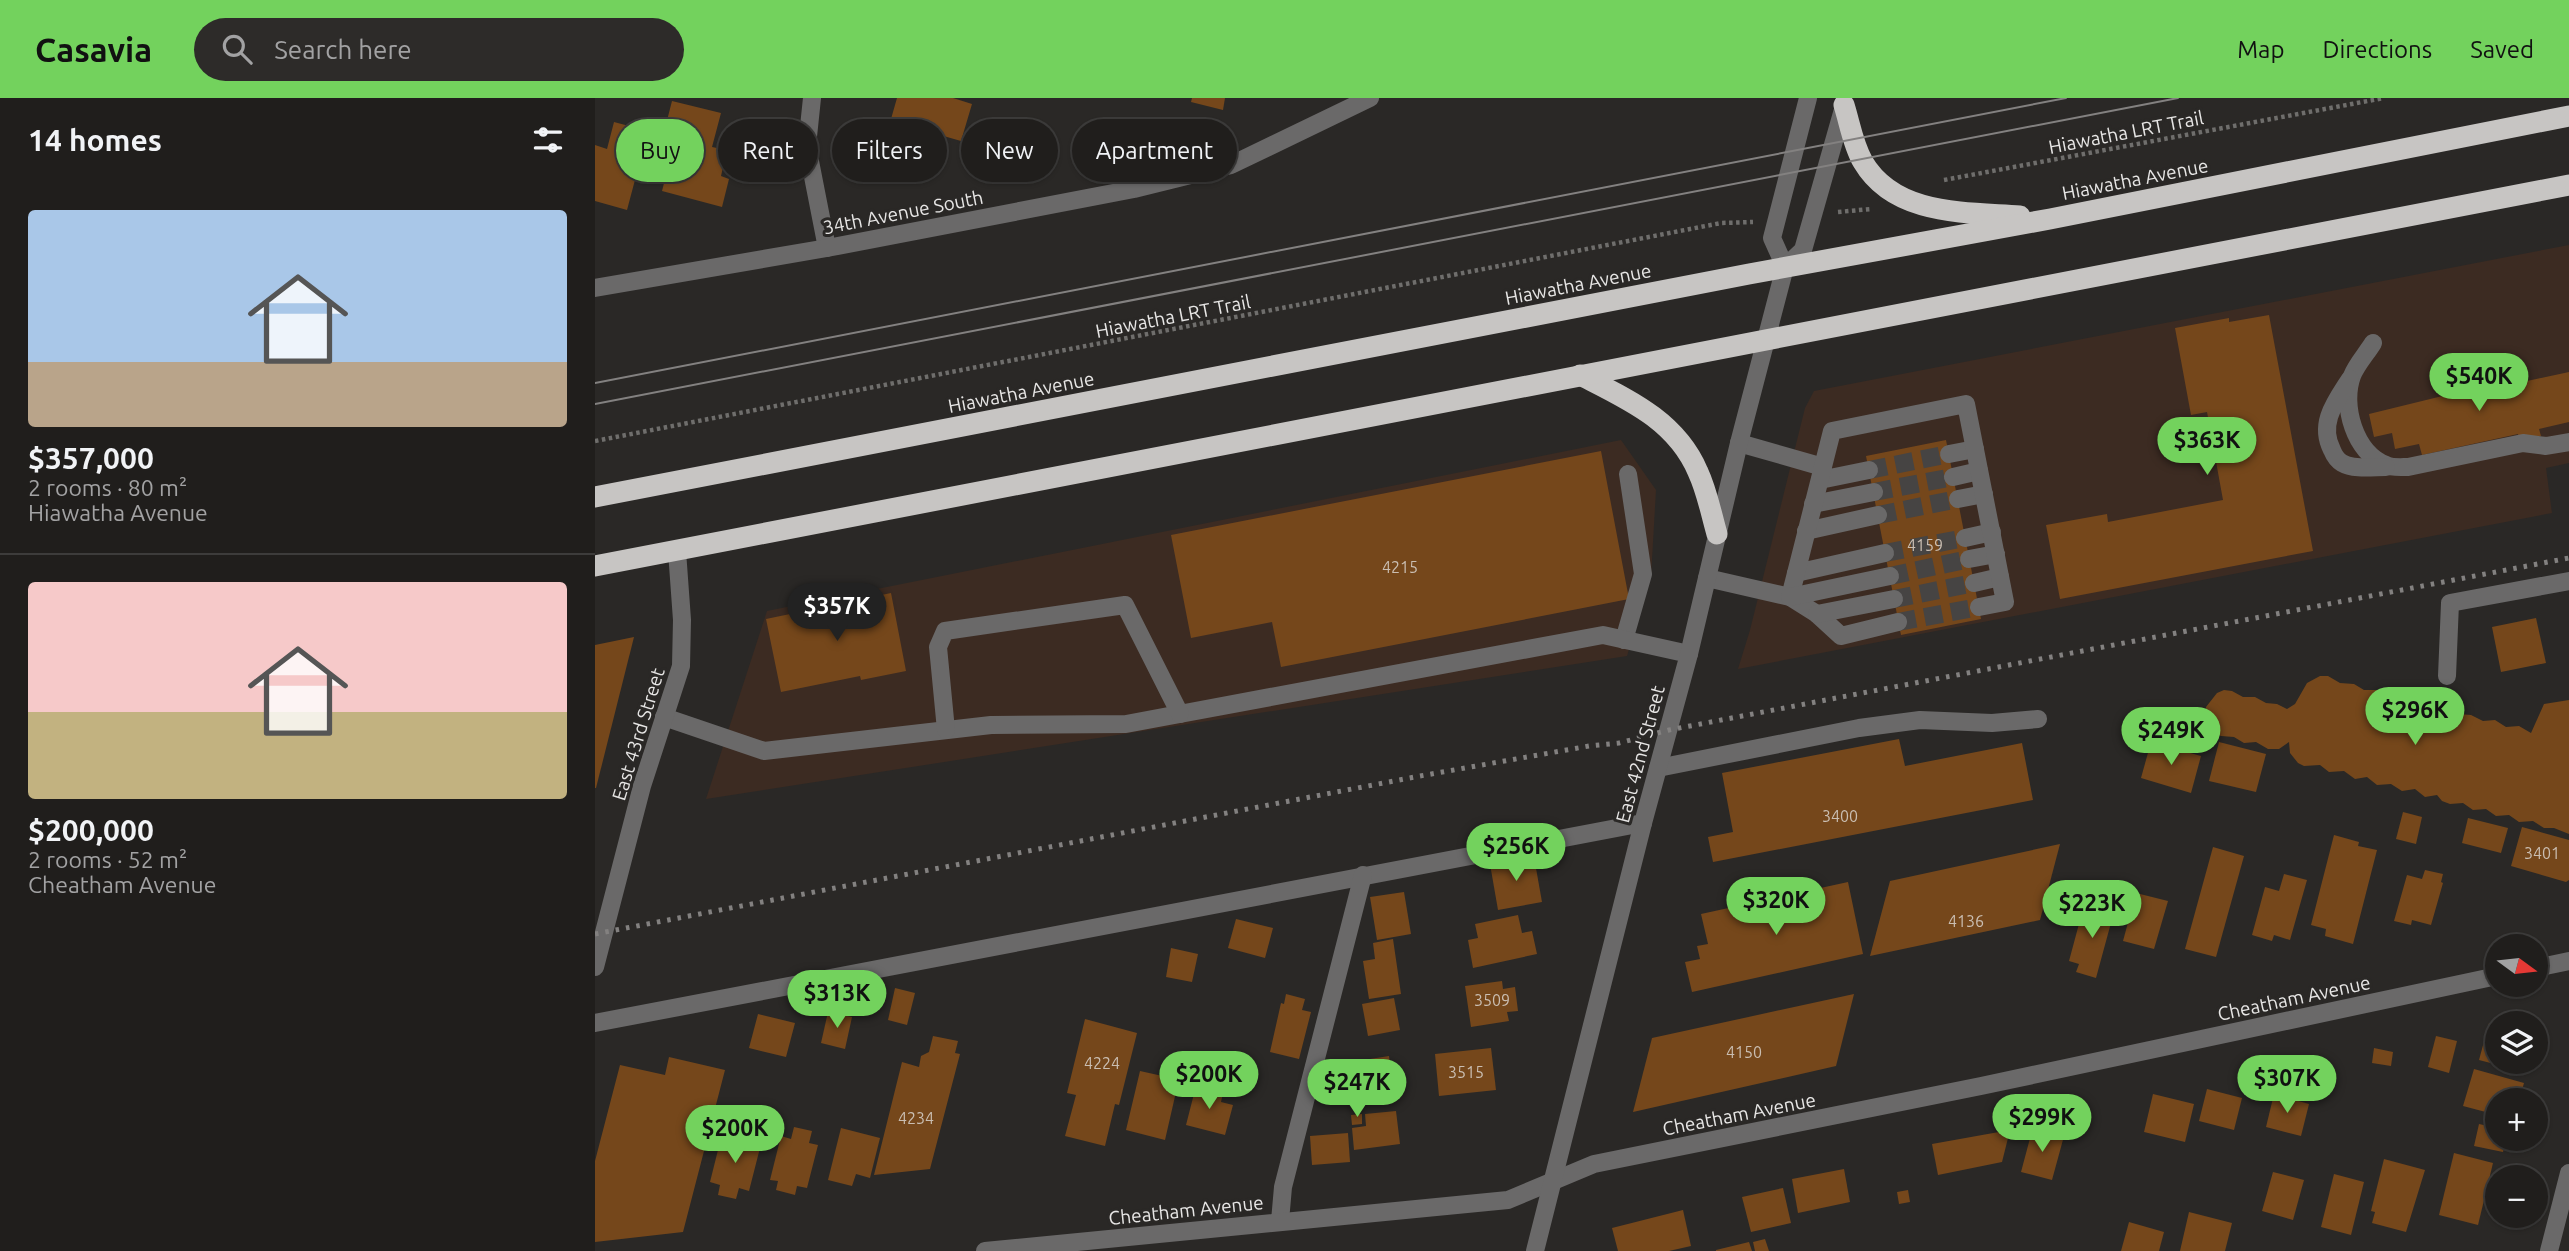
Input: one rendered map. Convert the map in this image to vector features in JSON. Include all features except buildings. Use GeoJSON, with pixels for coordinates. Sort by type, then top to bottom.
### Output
{"type":"FeatureCollection","features":[{"type":"Feature","properties":{"kind":"highway"},"geometry":{"type":"LineString","coordinates":[[1845,102],[1862,160],[1874,178],[1896,194],[1919,206],[1930,208],[2050,219]]}},
{"type":"Feature","properties":{"kind":"highway","name":"Hiawatha Avenue"},"geometry":{"type":"LineString","coordinates":[[595,497],[1785,267],[2050,219],[2569,116]]}},
{"type":"Feature","properties":{"kind":"highway"},"geometry":{"type":"LineString","coordinates":[[595,566],[2569,185]]}},
{"type":"Feature","properties":{"kind":"highway"},"geometry":{"type":"LineString","coordinates":[[1580,375],[1652,414],[1680,441],[1699,474],[1717,534]]}},
{"type":"Feature","properties":{"kind":"street"},"geometry":{"type":"LineString","coordinates":[[812,98],[807,146],[827,248]]}},
{"type":"Feature","properties":{"kind":"street","name":"34th Avenue South"},"geometry":{"type":"LineString","coordinates":[[595,288],[827,248],[1134,189],[1231,165],[1370,98]]}},
{"type":"Feature","properties":{"kind":"street"},"geometry":{"type":"LineString","coordinates":[[1785,267],[1772,238],[1808,98]]}},
{"type":"Feature","properties":{"kind":"street","name":"East 42nd Street"},"geometry":{"type":"LineString","coordinates":[[1535,1251],[1643,823],[1689,654],[1739,443],[1785,267],[1803,250],[1845,102]]}},
{"type":"Feature","properties":{"kind":"street"},"geometry":{"type":"LineString","coordinates":[[2373,343],[2331,409],[2327,435],[2329,446],[2336,458],[2344,464],[2357,467],[2408,467],[2523,443],[2546,446],[2569,442]]}},
{"type":"Feature","properties":{"kind":"street"},"geometry":{"type":"LineString","coordinates":[[2352,376],[2350,402],[2353,428],[2362,448],[2388,467]]}},
{"type":"Feature","properties":{"kind":"street"},"geometry":{"type":"LineString","coordinates":[[1790,597],[1832,431],[1966,404],[2005,602],[1979,607]]}},
{"type":"Feature","properties":{"kind":"street"},"geometry":{"type":"LineString","coordinates":[[1739,443],[1821,473],[1869,470]]}},
{"type":"Feature","properties":{"kind":"street"},"geometry":{"type":"LineString","coordinates":[[1949,454],[1975,449]]}},
{"type":"Feature","properties":{"kind":"street"},"geometry":{"type":"LineString","coordinates":[[1953,477],[1979,471]]}},
{"type":"Feature","properties":{"kind":"street"},"geometry":{"type":"LineString","coordinates":[[1624,640],[1643,574],[1628,474]]}},
{"type":"Feature","properties":{"kind":"street"},"geometry":{"type":"LineString","coordinates":[[1813,504],[1874,492]]}},
{"type":"Feature","properties":{"kind":"street"},"geometry":{"type":"LineString","coordinates":[[1958,499],[1984,494]]}},
{"type":"Feature","properties":{"kind":"street"},"geometry":{"type":"LineString","coordinates":[[1806,531],[1878,515]]}},
{"type":"Feature","properties":{"kind":"street"},"geometry":{"type":"LineString","coordinates":[[1965,538],[1992,533]]}},
{"type":"Feature","properties":{"kind":"street","name":"East 43rd Street"},"geometry":{"type":"LineString","coordinates":[[595,967],[642,786],[681,666],[682,620],[677,551]]}},
{"type":"Feature","properties":{"kind":"street"},"geometry":{"type":"LineString","coordinates":[[1796,573],[1885,553]]}},
{"type":"Feature","properties":{"kind":"street"},"geometry":{"type":"LineString","coordinates":[[1969,559],[1996,554]]}},
{"type":"Feature","properties":{"kind":"street"},"geometry":{"type":"LineString","coordinates":[[1790,597],[1890,576]]}},
{"type":"Feature","properties":{"kind":"street"},"geometry":{"type":"LineString","coordinates":[[1974,583],[2000,577]]}},
{"type":"Feature","properties":{"kind":"street"},"geometry":{"type":"LineString","coordinates":[[1706,578],[1790,597],[1817,614],[1841,635],[1898,622]]}},
{"type":"Feature","properties":{"kind":"street"},"geometry":{"type":"LineString","coordinates":[[2447,676],[2450,603],[2569,581]]}},
{"type":"Feature","properties":{"kind":"street"},"geometry":{"type":"LineString","coordinates":[[1817,614],[1894,599]]}},
{"type":"Feature","properties":{"kind":"street"},"geometry":{"type":"LineString","coordinates":[[946,730],[938,647],[945,631],[1125,605],[1180,714]]}},
{"type":"Feature","properties":{"kind":"street"},"geometry":{"type":"LineString","coordinates":[[664,717],[764,751],[991,724],[1126,724],[1603,635],[1689,654]]}},
{"type":"Feature","properties":{"kind":"street"},"geometry":{"type":"LineString","coordinates":[[1658,768],[1859,728],[1920,720],[1991,723],[2038,719]]}},
{"type":"Feature","properties":{"kind":"street"},"geometry":{"type":"LineString","coordinates":[[595,1023],[1643,823]]}},
{"type":"Feature","properties":{"kind":"street"},"geometry":{"type":"LineString","coordinates":[[1280,1221],[1283,1187],[1363,875]]}},
{"type":"Feature","properties":{"kind":"street"},"geometry":{"type":"LineString","coordinates":[[2548,965],[2569,961]]}},
{"type":"Feature","properties":{"kind":"street","name":"Cheatham Avenue"},"geometry":{"type":"LineString","coordinates":[[985,1251],[1508,1200],[1594,1164],[1981,1086],[2485,979]]}},
{"type":"Feature","properties":{"kind":"street"},"geometry":{"type":"LineString","coordinates":[[2549,1251],[2569,1173]]}},
{"type":"Feature","properties":{"kind":"path","name":"Hiawatha LRT Trail"},"geometry":{"type":"LineString","coordinates":[[1935,181],[2384,98]]}},
{"type":"Feature","properties":{"kind":"path"},"geometry":{"type":"LineString","coordinates":[[1835,213],[1881,208]]}},
{"type":"Feature","properties":{"kind":"path","name":"Hiawatha LRT Trail"},"geometry":{"type":"LineString","coordinates":[[595,441],[1721,223],[1756,222]]}},
{"type":"Feature","properties":{"kind":"shaded area"},"geometry":{"type":"Polygon","coordinates":[[[2569,245],[2569,463],[2546,468],[2552,513],[1738,669],[1805,408],[1814,391],[2569,245]]]}},
{"type":"Feature","properties":{"kind":"shaded area"},"geometry":{"type":"Polygon","coordinates":[[[1621,440],[1656,490],[1651,577],[1627,656],[706,799],[767,611],[1621,440]]]}},
{"type":"Feature","properties":{"kind":"tunnel"},"geometry":{"type":"LineString","coordinates":[[1869,470],[1949,454]]}},
{"type":"Feature","properties":{"kind":"tunnel"},"geometry":{"type":"LineString","coordinates":[[1874,492],[1953,477]]}},
{"type":"Feature","properties":{"kind":"tunnel"},"geometry":{"type":"LineString","coordinates":[[1878,515],[1958,499]]}},
{"type":"Feature","properties":{"kind":"tunnel"},"geometry":{"type":"LineString","coordinates":[[1885,553],[1965,538]]}},
{"type":"Feature","properties":{"kind":"tunnel"},"geometry":{"type":"LineString","coordinates":[[1890,576],[1969,559]]}},
{"type":"Feature","properties":{"kind":"tunnel"},"geometry":{"type":"LineString","coordinates":[[1894,599],[1974,583]]}},
{"type":"Feature","properties":{"kind":"tunnel"},"geometry":{"type":"LineString","coordinates":[[1898,622],[1979,607]]}},
{"type":"Feature","properties":{"kind":"tram line"},"geometry":{"type":"LineString","coordinates":[[595,383],[2066,98]]}},
{"type":"Feature","properties":{"kind":"tram line"},"geometry":{"type":"LineString","coordinates":[[595,404],[2178,98]]}},
{"type":"Feature","properties":{"kind":"railway"},"geometry":{"type":"LineString","coordinates":[[595,934],[1420,776],[1619,743],[1669,730],[2569,558]]}}]}
